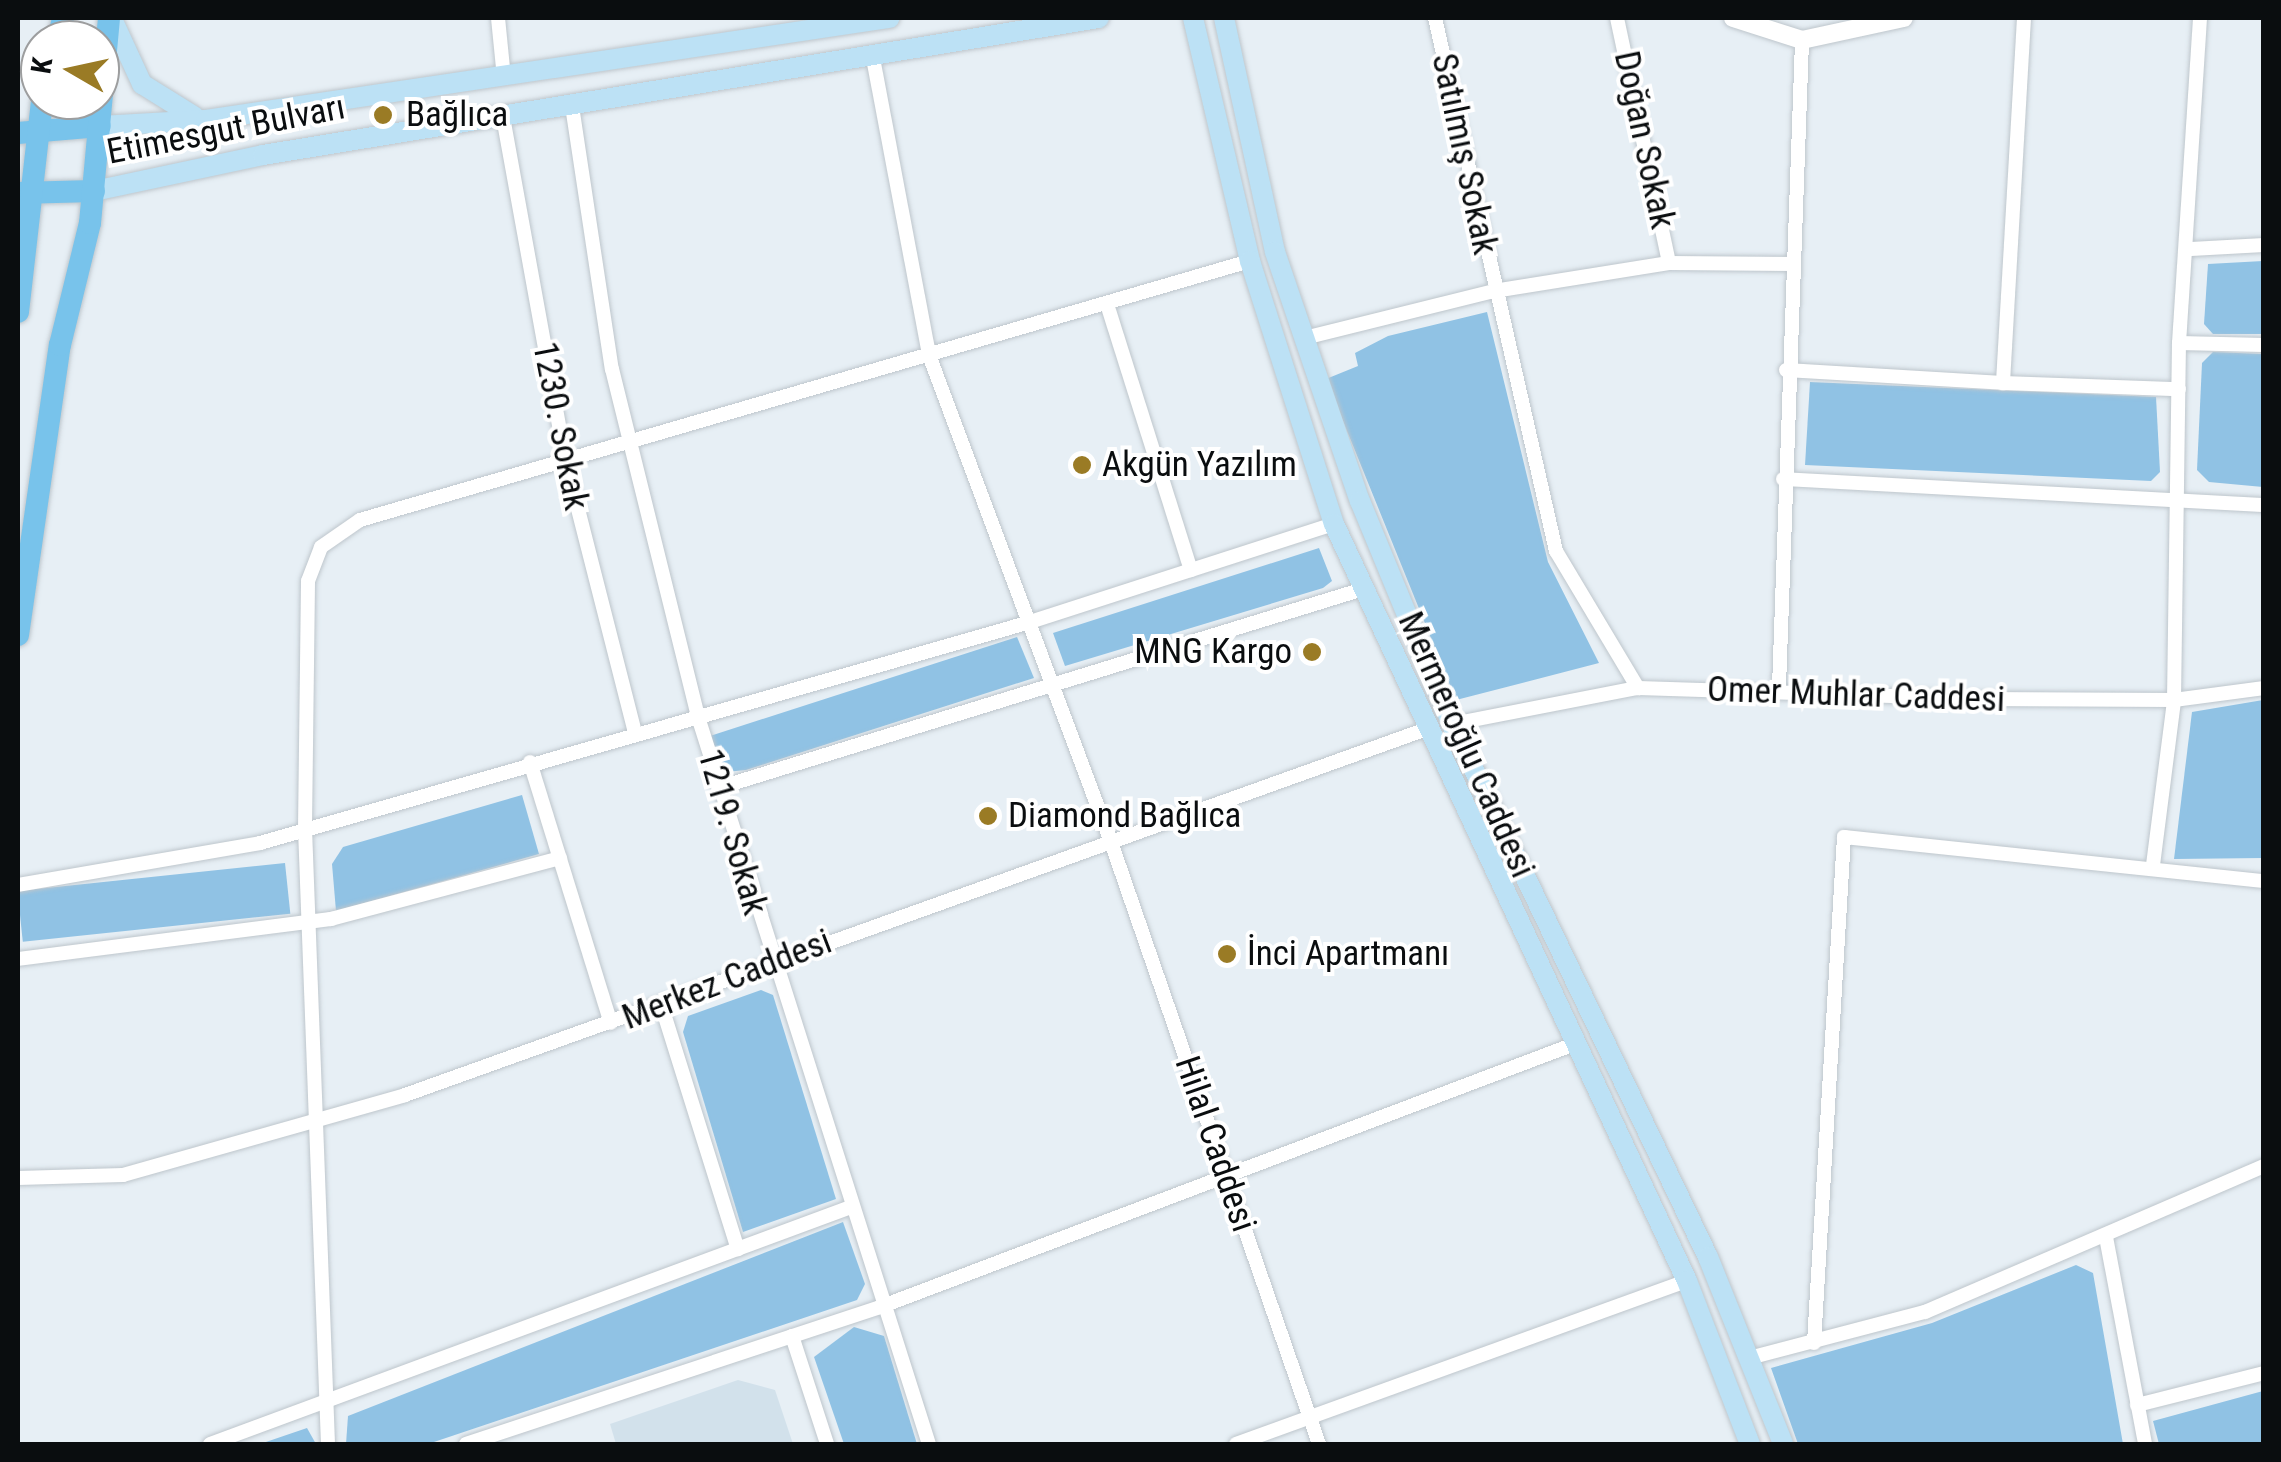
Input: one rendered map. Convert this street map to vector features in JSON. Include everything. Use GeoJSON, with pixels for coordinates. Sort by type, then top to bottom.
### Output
{"type":"FeatureCollection","features":[{"type":"Feature","properties":{"kind":"main road"},"geometry":{"type":"LineString","coordinates":[[110,18],[142,84],[206,120]]}},
{"type":"Feature","properties":{"kind":"main road"},"geometry":{"type":"LineString","coordinates":[[18,635],[60,345],[94,191],[110,18]]}},
{"type":"Feature","properties":{"kind":"main road","name":"Etimesgut Bulvarı"},"geometry":{"type":"LineString","coordinates":[[26,133],[206,120],[889,18]]}},
{"type":"Feature","properties":{"kind":"main road","name":"Etimesgut Bulvarı"},"geometry":{"type":"LineString","coordinates":[[24,193],[94,191],[503,116],[1099,18]]}},
{"type":"Feature","properties":{"kind":"main road","name":"Mermeroğlu Caddesi"},"geometry":{"type":"LineString","coordinates":[[1193,18],[1250,261],[1334,524],[1424,730],[1687,1281],[1750,1444]]}},
{"type":"Feature","properties":{"kind":"main road","name":"Mermeroğlu Caddesi"},"geometry":{"type":"LineString","coordinates":[[1224,18],[1235,99],[1304,338],[1452,724],[1752,1357],[1783,1444]]}},
{"type":"Feature","properties":{"kind":"main road"},"geometry":{"type":"LineString","coordinates":[[18,312],[26,133]]}},
{"type":"Feature","properties":{"kind":"street"},"geometry":{"type":"LineString","coordinates":[[498,18],[504,78]]}},
{"type":"Feature","properties":{"kind":"street","name":"Satılmış Sokak"},"geometry":{"type":"LineString","coordinates":[[1435,18],[1556,551],[1638,688]]}},
{"type":"Feature","properties":{"kind":"street","name":"Doğan Sokak"},"geometry":{"type":"LineString","coordinates":[[1617,18],[1669,262]]}},
{"type":"Feature","properties":{"kind":"street"},"geometry":{"type":"LineString","coordinates":[[1745,19],[1802,40],[1904,18]]}},
{"type":"Feature","properties":{"kind":"street"},"geometry":{"type":"LineString","coordinates":[[2003,383],[2024,18]]}},
{"type":"Feature","properties":{"kind":"street"},"geometry":{"type":"LineString","coordinates":[[2153,865],[2174,700],[2179,343],[2191,249],[2200,18]]}},
{"type":"Feature","properties":{"kind":"street"},"geometry":{"type":"LineString","coordinates":[[1779,687],[1786,370],[1802,40]]}},
{"type":"Feature","properties":{"kind":"street","name":"Hilal Caddesi"},"geometry":{"type":"LineString","coordinates":[[873,58],[929,354],[1111,842],[1319,1444]]}},
{"type":"Feature","properties":{"kind":"street","name":"1219. Sokak"},"geometry":{"type":"LineString","coordinates":[[572,106],[627,441],[718,788],[848,1208],[929,1444]]}},
{"type":"Feature","properties":{"kind":"street","name":"1230. Sokak"},"geometry":{"type":"LineString","coordinates":[[503,116],[565,458],[635,732]]}},
{"type":"Feature","properties":{"kind":"street"},"geometry":{"type":"LineString","coordinates":[[2191,249],[2264,244]]}},
{"type":"Feature","properties":{"kind":"street"},"geometry":{"type":"LineString","coordinates":[[328,1444],[305,828],[308,581],[321,547],[360,520],[1250,261]]}},
{"type":"Feature","properties":{"kind":"street"},"geometry":{"type":"LineString","coordinates":[[1304,338],[1494,291],[1669,262],[1793,264]]}},
{"type":"Feature","properties":{"kind":"street"},"geometry":{"type":"LineString","coordinates":[[1107,304],[1191,570]]}},
{"type":"Feature","properties":{"kind":"street"},"geometry":{"type":"LineString","coordinates":[[2179,343],[2264,345]]}},
{"type":"Feature","properties":{"kind":"street"},"geometry":{"type":"LineString","coordinates":[[1786,370],[2180,390]]}},
{"type":"Feature","properties":{"kind":"street"},"geometry":{"type":"LineString","coordinates":[[1783,479],[2264,505]]}},
{"type":"Feature","properties":{"kind":"street"},"geometry":{"type":"LineString","coordinates":[[18,885],[305,828],[635,732],[700,720],[1030,622],[1334,524]]}},
{"type":"Feature","properties":{"kind":"street"},"geometry":{"type":"LineString","coordinates":[[718,788],[1360,590]]}},
{"type":"Feature","properties":{"kind":"street","name":"Omer Muhlar Caddesi"},"geometry":{"type":"LineString","coordinates":[[1452,724],[1638,688],[1779,687],[2174,700],[2264,688]]}},
{"type":"Feature","properties":{"kind":"street","name":"Merkez Caddesi"},"geometry":{"type":"LineString","coordinates":[[18,1178],[122,1175],[318,1119],[612,1023],[769,962],[1424,730]]}},
{"type":"Feature","properties":{"kind":"street"},"geometry":{"type":"LineString","coordinates":[[530,762],[612,1023]]}},
{"type":"Feature","properties":{"kind":"street"},"geometry":{"type":"LineString","coordinates":[[1814,1343],[1844,837],[2153,865],[2264,881]]}},
{"type":"Feature","properties":{"kind":"street"},"geometry":{"type":"LineString","coordinates":[[18,959],[310,922],[560,858]]}},
{"type":"Feature","properties":{"kind":"street"},"geometry":{"type":"LineString","coordinates":[[661,1004],[738,1249]]}},
{"type":"Feature","properties":{"kind":"street"},"geometry":{"type":"LineString","coordinates":[[466,1444],[880,1307],[1572,1045]]}},
{"type":"Feature","properties":{"kind":"street"},"geometry":{"type":"LineString","coordinates":[[1752,1357],[1925,1312],[2264,1166]]}},
{"type":"Feature","properties":{"kind":"street"},"geometry":{"type":"LineString","coordinates":[[210,1444],[326,1405],[848,1208]]}},
{"type":"Feature","properties":{"kind":"street"},"geometry":{"type":"LineString","coordinates":[[2106,1237],[2144,1444]]}},
{"type":"Feature","properties":{"kind":"street"},"geometry":{"type":"LineString","coordinates":[[1236,1444],[1687,1281]]}},
{"type":"Feature","properties":{"kind":"street"},"geometry":{"type":"LineString","coordinates":[[792,1336],[827,1444]]}},
{"type":"Feature","properties":{"kind":"street"},"geometry":{"type":"LineString","coordinates":[[2136,1405],[2264,1373]]}},
{"type":"Feature","properties":{"kind":"shaded area"},"geometry":{"type":"Polygon","coordinates":[[[2263,261],[2263,334],[2213,334],[2204,324],[2208,264],[2263,261]]]}},
{"type":"Feature","properties":{"kind":"shaded area"},"geometry":{"type":"Polygon","coordinates":[[[1487,312],[1548,562],[1599,663],[1456,700],[1326,379],[1358,366],[1355,353],[1388,336],[1487,312]]]}},
{"type":"Feature","properties":{"kind":"shaded area"},"geometry":{"type":"Polygon","coordinates":[[[2213,352],[2263,354],[2263,487],[2209,482],[2197,470],[2202,363],[2213,352]]]}},
{"type":"Feature","properties":{"kind":"shaded area"},"geometry":{"type":"Polygon","coordinates":[[[1810,382],[2156,397],[2160,472],[2151,481],[1805,465],[1810,382]]]}},
{"type":"Feature","properties":{"kind":"shaded area"},"geometry":{"type":"Polygon","coordinates":[[[1319,548],[1332,581],[1323,588],[1065,666],[1053,633],[1319,548]]]}},
{"type":"Feature","properties":{"kind":"shaded area"},"geometry":{"type":"Polygon","coordinates":[[[1017,637],[1034,678],[746,770],[726,772],[710,736],[1017,637]]]}},
{"type":"Feature","properties":{"kind":"shaded area"},"geometry":{"type":"Polygon","coordinates":[[[2263,700],[2263,858],[2174,859],[2192,712],[2263,700]]]}},
{"type":"Feature","properties":{"kind":"shaded area"},"geometry":{"type":"Polygon","coordinates":[[[522,795],[539,854],[336,911],[332,864],[343,847],[522,795]]]}},
{"type":"Feature","properties":{"kind":"shaded area"},"geometry":{"type":"Polygon","coordinates":[[[285,863],[290,914],[23,942],[18,891],[285,863]]]}},
{"type":"Feature","properties":{"kind":"shaded area"},"geometry":{"type":"Polygon","coordinates":[[[761,990],[773,995],[836,1199],[743,1232],[683,1032],[688,1016],[761,990]]]}},
{"type":"Feature","properties":{"kind":"shaded area"},"geometry":{"type":"Polygon","coordinates":[[[843,1222],[865,1284],[857,1300],[428,1444],[346,1444],[348,1416],[843,1222]]]}},
{"type":"Feature","properties":{"kind":"shaded area"},"geometry":{"type":"Polygon","coordinates":[[[2076,1265],[2093,1273],[2123,1444],[1798,1444],[1771,1368],[1932,1323],[2076,1265]]]}},
{"type":"Feature","properties":{"kind":"shaded area"},"geometry":{"type":"Polygon","coordinates":[[[854,1327],[884,1336],[917,1444],[844,1444],[814,1357],[854,1327]]]}},
{"type":"Feature","properties":{"kind":"shaded area"},"geometry":{"type":"Polygon","coordinates":[[[738,1380],[775,1390],[793,1444],[616,1444],[610,1424],[738,1380]]]}},
{"type":"Feature","properties":{"kind":"shaded area"},"geometry":{"type":"Polygon","coordinates":[[[2263,1391],[2263,1442],[2159,1444],[2153,1421],[2263,1391]]]}},
{"type":"Feature","properties":{"kind":"shaded area"},"geometry":{"type":"Polygon","coordinates":[[[307,1428],[316,1444],[260,1444],[307,1428]]]}},
{"type":"Feature","properties":{"kind":"place","name":"Bağlıca"},"geometry":{"type":"Point","coordinates":[383,115]}},
{"type":"Feature","properties":{"kind":"place","name":"Akgün Yazılım"},"geometry":{"type":"Point","coordinates":[1082,465]}},
{"type":"Feature","properties":{"kind":"place","name":"MNG Kargo"},"geometry":{"type":"Point","coordinates":[1312,652]}},
{"type":"Feature","properties":{"kind":"place","name":"Diamond Bağlıca"},"geometry":{"type":"Point","coordinates":[988,816]}},
{"type":"Feature","properties":{"kind":"place","name":"İnci Apartmanı"},"geometry":{"type":"Point","coordinates":[1227,954]}}]}
